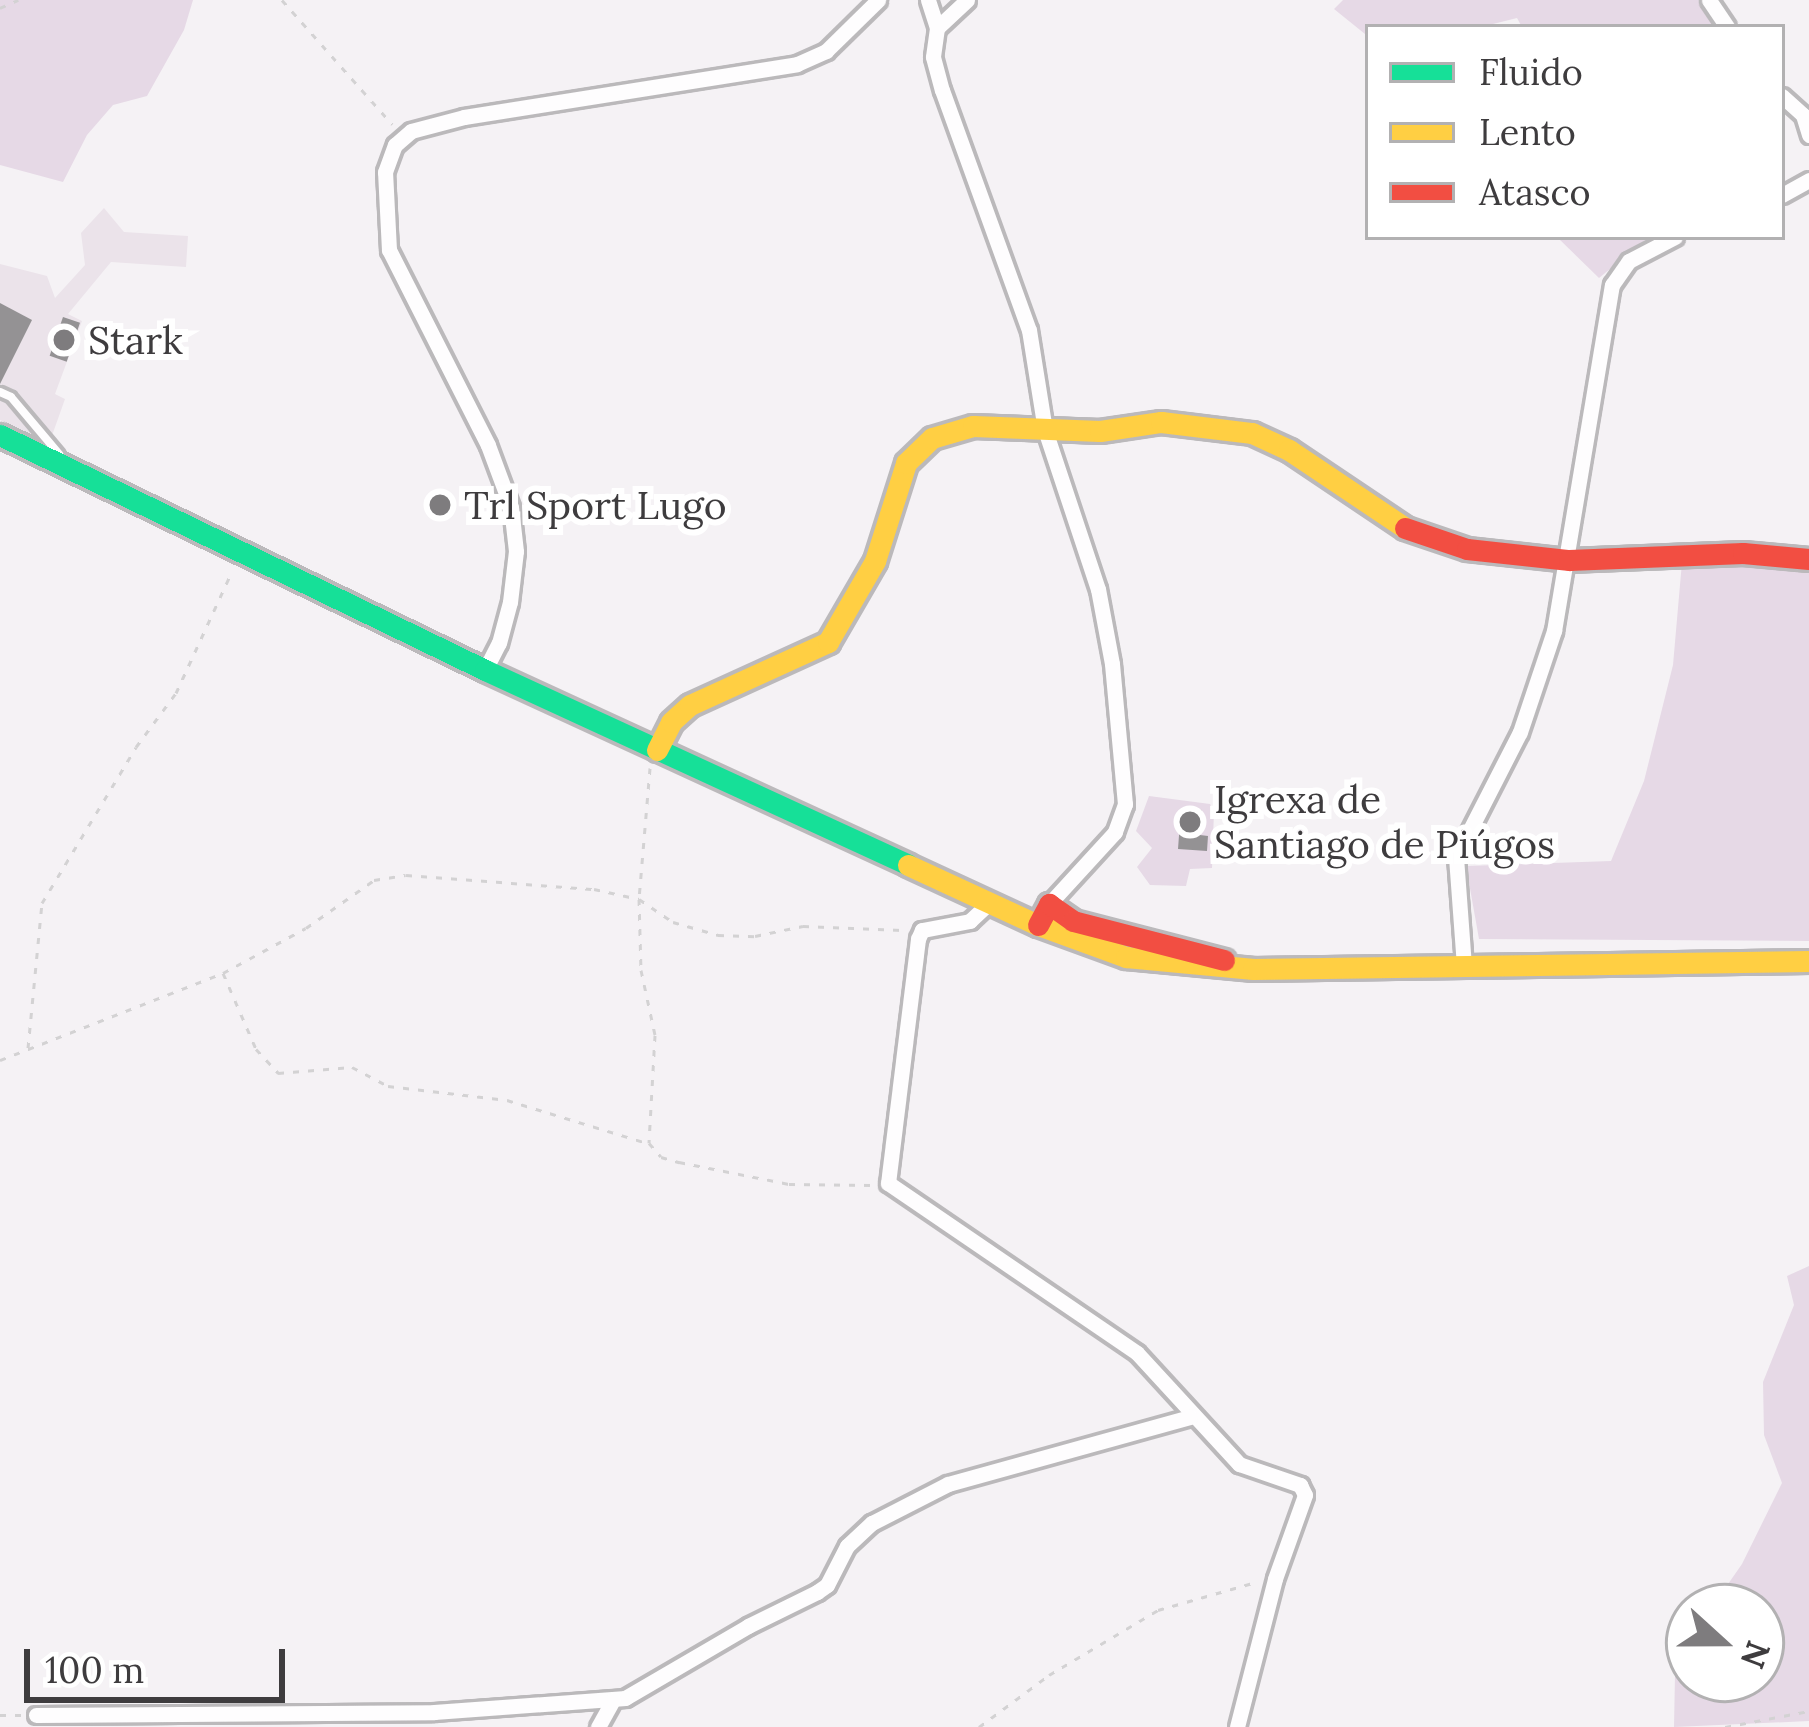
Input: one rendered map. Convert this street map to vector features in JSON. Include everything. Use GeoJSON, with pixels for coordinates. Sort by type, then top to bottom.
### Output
{"type":"FeatureCollection","features":[{"type":"Feature","properties":{"kind":"main road"},"geometry":{"type":"LineString","coordinates":[[657,750],[671,722],[690,705],[828,642],[874,561],[906,463],[932,438],[973,427],[1100,431],[1161,422],[1252,433],[1289,450],[1392,524],[1425,539],[1467,549],[1569,560],[1743,554],[1809,559]]}},
{"type":"Feature","properties":{"kind":"main road"},"geometry":{"type":"LineString","coordinates":[[0,435],[485,670],[989,902],[1043,915],[1157,964],[1253,969],[1809,961]]}},
{"type":"Feature","properties":{"kind":"street"},"geometry":{"type":"LineString","coordinates":[[485,670],[499,644],[510,602],[516,551],[511,508],[488,445],[389,250],[385,172],[405,136],[483,113],[797,64],[826,51],[878,0]]}},
{"type":"Feature","properties":{"kind":"street"},"geometry":{"type":"LineString","coordinates":[[928,0],[937,28],[933,57],[942,90],[1029,329],[1046,430],[1098,589],[1112,664],[1124,804],[1115,832],[1043,915]]}},
{"type":"Feature","properties":{"kind":"street"},"geometry":{"type":"LineString","coordinates":[[937,28],[967,0]]}},
{"type":"Feature","properties":{"kind":"street"},"geometry":{"type":"LineString","coordinates":[[1806,106],[1809,135]]}},
{"type":"Feature","properties":{"kind":"street"},"geometry":{"type":"LineString","coordinates":[[1464,966],[1456,856],[1520,732],[1554,631],[1612,285],[1630,261],[1670,240]]}},
{"type":"Feature","properties":{"kind":"street"},"geometry":{"type":"LineString","coordinates":[[989,902],[970,921],[922,930],[888,1183],[1137,1353],[1190,1417],[1239,1464],[1300,1485],[1305,1495],[1274,1581],[1237,1727]]}},
{"type":"Feature","properties":{"kind":"street"},"geometry":{"type":"LineString","coordinates":[[36,1715],[434,1712],[626,1698],[748,1625],[817,1592],[827,1585],[847,1546],[872,1522],[948,1484],[1190,1417]]}},
{"type":"Feature","properties":{"kind":"street"},"geometry":{"type":"LineString","coordinates":[[598,1727],[613,1700]]}},
{"type":"Feature","properties":{"kind":"street"},"geometry":{"type":"LineString","coordinates":[[1244,1708],[1251,1727]]}},
{"type":"Feature","properties":{"kind":"lane"},"geometry":{"type":"LineString","coordinates":[[0,392],[82,476]]}},
{"type":"Feature","properties":{"kind":"path"},"geometry":{"type":"LineString","coordinates":[[0,8],[18,0]]}},
{"type":"Feature","properties":{"kind":"path"},"geometry":{"type":"LineString","coordinates":[[282,0],[405,136]]}},
{"type":"Feature","properties":{"kind":"path"},"geometry":{"type":"LineString","coordinates":[[28,1049],[42,903],[136,747],[176,693],[240,552]]}},
{"type":"Feature","properties":{"kind":"path"},"geometry":{"type":"LineString","coordinates":[[649,1143],[655,1035],[641,970],[639,899],[650,768],[657,750]]}},
{"type":"Feature","properties":{"kind":"path"},"geometry":{"type":"LineString","coordinates":[[0,1060],[223,973],[306,928],[374,880],[406,875],[594,890],[639,899],[673,922],[718,934],[755,936],[802,926],[922,930]]}},
{"type":"Feature","properties":{"kind":"path"},"geometry":{"type":"LineString","coordinates":[[223,973],[256,1049],[278,1073],[352,1067],[388,1086],[507,1100],[649,1143],[661,1157],[789,1184],[843,1188],[888,1183]]}},
{"type":"Feature","properties":{"kind":"path"},"geometry":{"type":"LineString","coordinates":[[979,1727],[1049,1675],[1158,1610],[1214,1591],[1274,1581]]}},
{"type":"Feature","properties":{"kind":"path"},"geometry":{"type":"LineString","coordinates":[[1725,1727],[1809,1711]]}},
{"type":"Feature","properties":{"kind":"path"},"geometry":{"type":"LineString","coordinates":[[0,1714],[36,1715]]}},
{"type":"Feature","properties":{"kind":"shaded area"},"geometry":{"type":"Polygon","coordinates":[[[0,0],[193,0],[184,30],[147,96],[113,105],[87,135],[63,182],[0,165],[0,0]]]}},
{"type":"Feature","properties":{"kind":"shaded area"},"geometry":{"type":"Polygon","coordinates":[[[1343,0],[1705,0],[1717,24],[1520,24],[1517,18],[1493,24],[1365,24],[1365,34],[1334,9],[1343,0]]]}},
{"type":"Feature","properties":{"kind":"shaded area"},"geometry":{"type":"Polygon","coordinates":[[[104,208],[124,232],[188,236],[186,267],[111,262],[68,314],[82,321],[55,394],[65,399],[49,444],[0,420],[0,264],[47,276],[55,298],[85,265],[81,233],[104,208]]]}},
{"type":"Feature","properties":{"kind":"shaded area"},"geometry":{"type":"Polygon","coordinates":[[[1560,240],[1645,240],[1599,278],[1560,240]]]}},
{"type":"Feature","properties":{"kind":"shaded area"},"geometry":{"type":"Polygon","coordinates":[[[1809,552],[1809,941],[1479,939],[1466,866],[1611,861],[1644,781],[1673,665],[1682,562],[1809,552]]]}},
{"type":"Feature","properties":{"kind":"shaded area"},"geometry":{"type":"Polygon","coordinates":[[[1149,796],[1210,804],[1214,811],[1212,868],[1190,869],[1186,886],[1150,885],[1137,867],[1152,848],[1136,831],[1149,796]]]}},
{"type":"Feature","properties":{"kind":"shaded area"},"geometry":{"type":"Polygon","coordinates":[[[1809,1266],[1809,1721],[1674,1727],[1674,1703],[1785,1703],[1785,1583],[1729,1583],[1782,1483],[1764,1435],[1763,1382],[1794,1305],[1787,1276],[1809,1266]]]}},
{"type":"Feature","properties":{"kind":"building"},"geometry":{"type":"Polygon","coordinates":[[[0,303],[32,320],[0,384],[0,303]]]}},
{"type":"Feature","properties":{"kind":"building","name":"Stark"},"geometry":{"type":"Polygon","coordinates":[[[63,317],[80,323],[67,362],[50,356],[63,317]]]}},
{"type":"Feature","properties":{"kind":"building","name":"Igrexa de Santiago de Piúgos"},"geometry":{"type":"Polygon","coordinates":[[[1181,808],[1202,810],[1200,835],[1208,836],[1207,851],[1178,849],[1181,808]]]}},
{"type":"Feature","properties":{"kind":"traffic: fast"},"geometry":{"type":"LineString","coordinates":[[0,435],[485,670],[908,865]]}},
{"type":"Feature","properties":{"kind":"traffic: slow"},"geometry":{"type":"LineString","coordinates":[[657,750],[671,722],[690,705],[828,642],[875,561],[906,463],[932,438],[973,426],[1100,431],[1161,422],[1252,433],[1289,450],[1405,528]]}},
{"type":"Feature","properties":{"kind":"traffic: slow"},"geometry":{"type":"LineString","coordinates":[[908,865],[1038,925],[1126,957],[1253,969],[1809,961]]}},
{"type":"Feature","properties":{"kind":"traffic: jam"},"geometry":{"type":"LineString","coordinates":[[1405,528],[1467,549],[1569,560],[1743,553],[1809,559]]}},
{"type":"Feature","properties":{"kind":"traffic: jam"},"geometry":{"type":"LineString","coordinates":[[1038,925],[1049,904],[1073,921],[1224,960]]}},
{"type":"Feature","properties":{"kind":"place","name":"Stark"},"geometry":{"type":"Point","coordinates":[64,340]}},
{"type":"Feature","properties":{"kind":"place","name":"Trl Sport Lugo"},"geometry":{"type":"Point","coordinates":[440,505]}},
{"type":"Feature","properties":{"kind":"place","name":"Igrexa de Santiago de Piúgos"},"geometry":{"type":"Point","coordinates":[1190,822]}}]}
